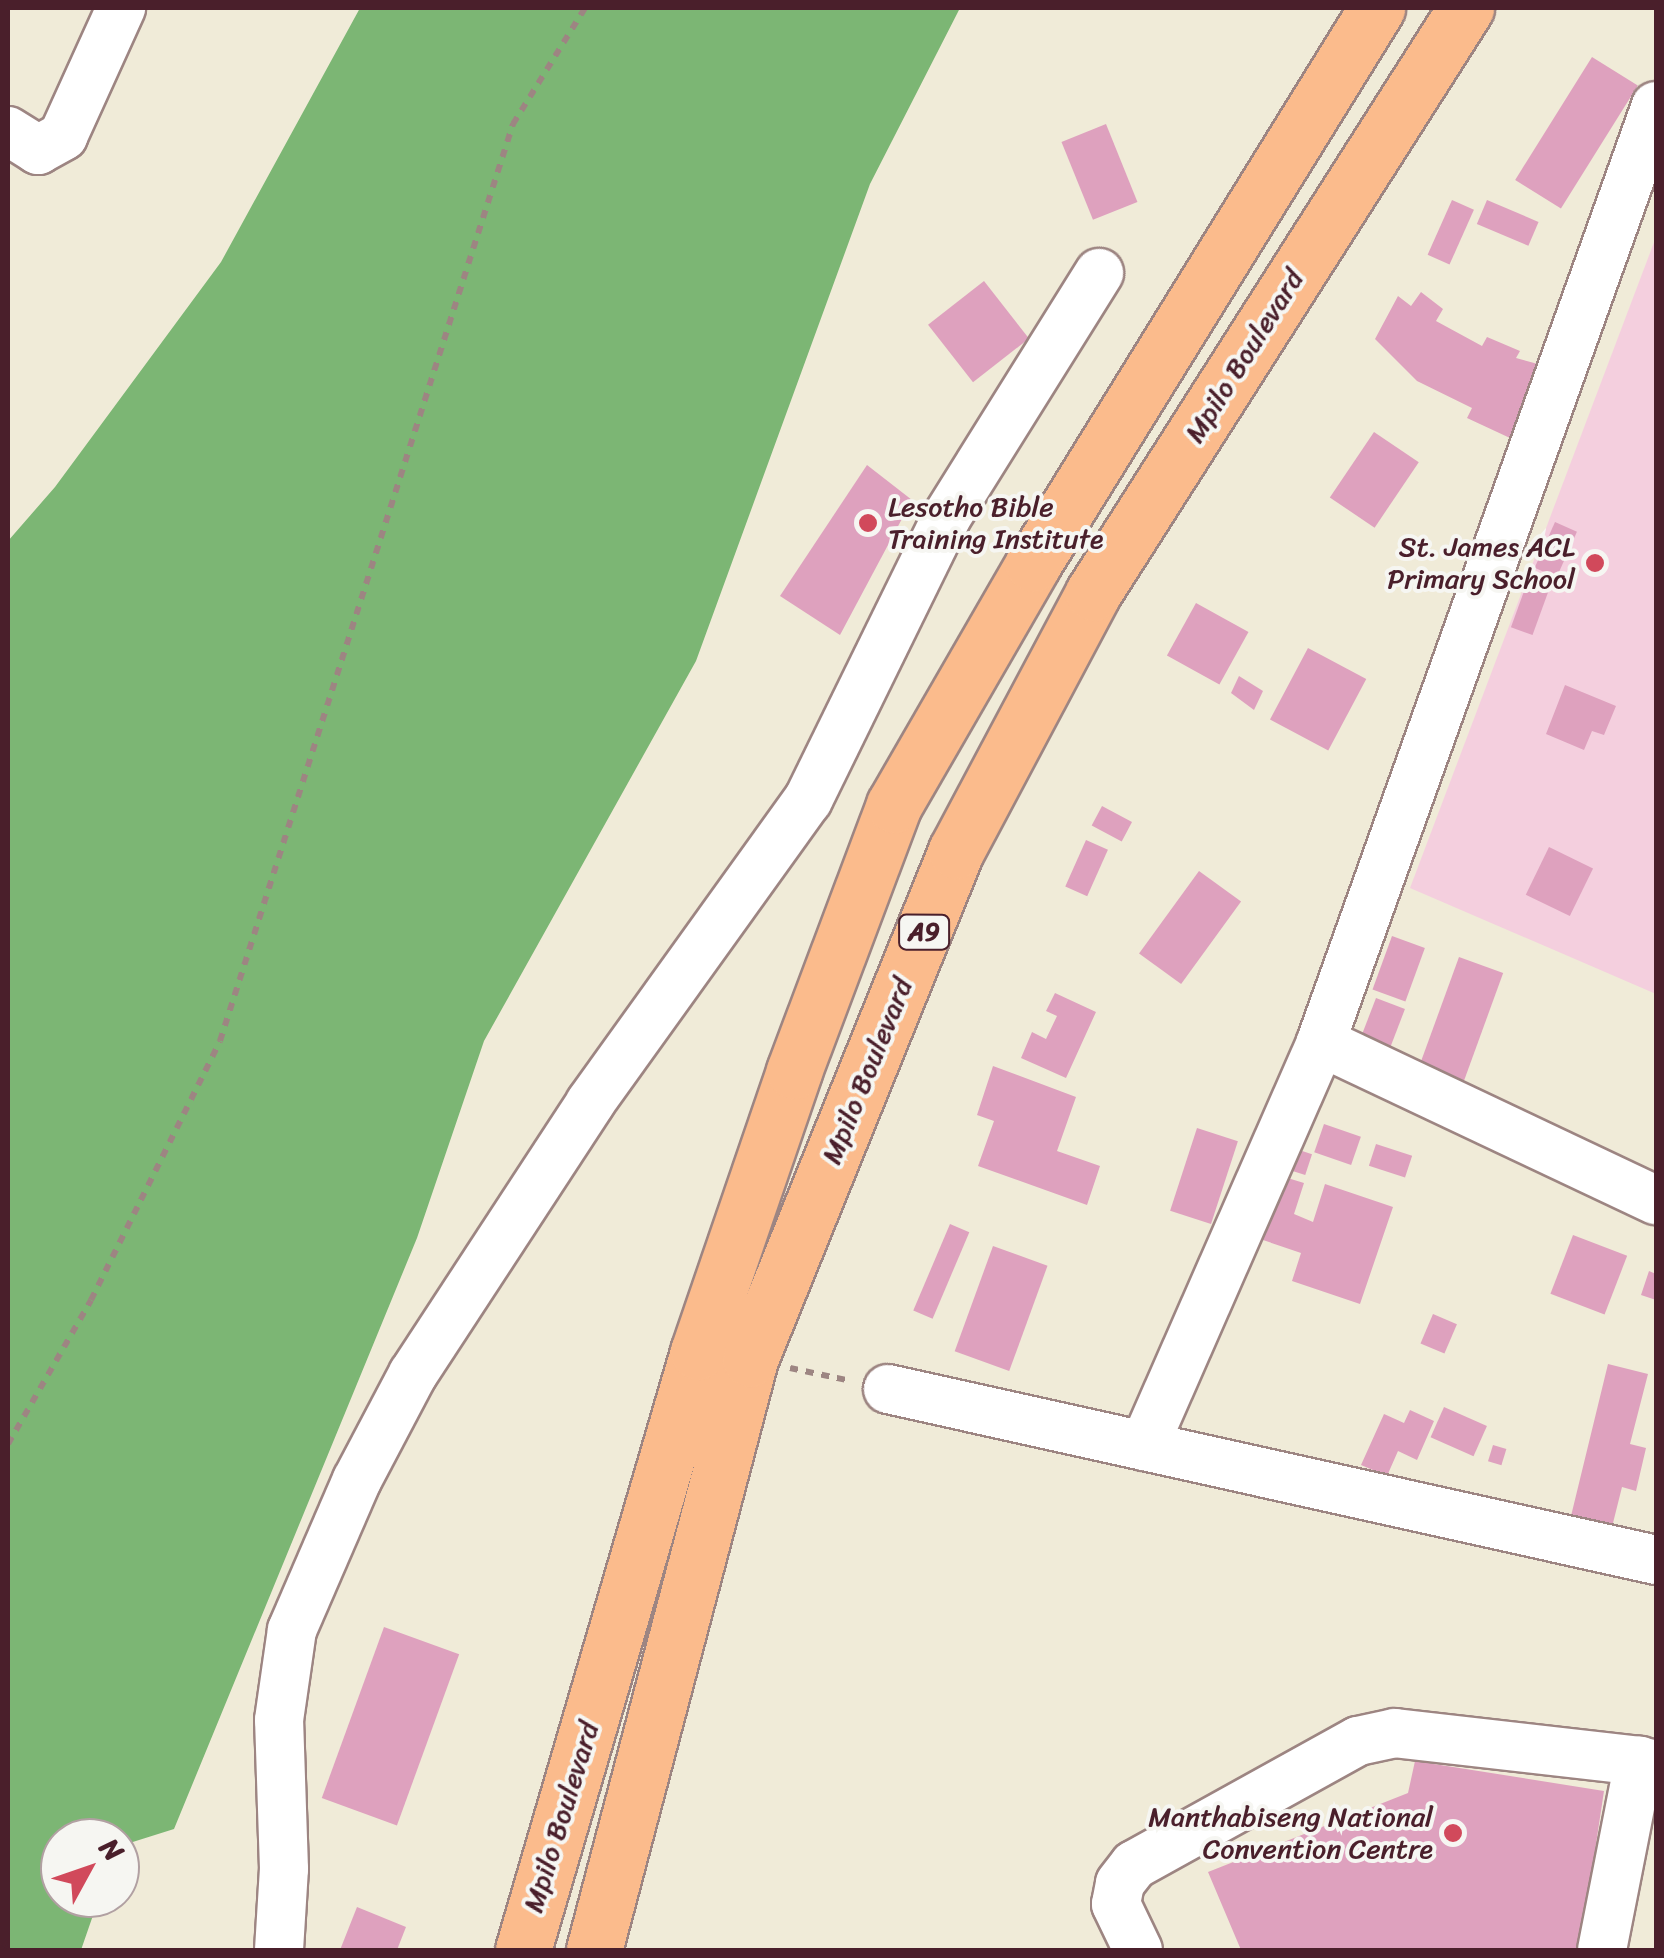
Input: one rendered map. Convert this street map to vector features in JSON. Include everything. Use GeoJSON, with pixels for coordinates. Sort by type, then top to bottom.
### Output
{"type":"FeatureCollection","features":[{"type":"Feature","properties":{"kind":"highway","name":"Mpilo Boulevard"},"geometry":{"type":"LineString","coordinates":[[523,1950],[698,1352],[794,1071],[894,805],[1032,564],[1378,8]]}},
{"type":"Feature","properties":{"kind":"highway","name":"Mpilo Boulevard"},"geometry":{"type":"LineString","coordinates":[[594,1950],[750,1359],[956,851],[1094,594],[1466,8]]}},
{"type":"Feature","properties":{"kind":"street"},"geometry":{"type":"LineString","coordinates":[[8,131],[38,150],[63,136],[121,8]]}},
{"type":"Feature","properties":{"kind":"street"},"geometry":{"type":"LineString","coordinates":[[1144,1446],[1321,1042],[1656,106]]}},
{"type":"Feature","properties":{"kind":"street"},"geometry":{"type":"LineString","coordinates":[[278,1950],[284,1869],[279,1720],[292,1630],[357,1480],[413,1374],[590,1103],[808,800],[946,518],[1099,273]]}},
{"type":"Feature","properties":{"kind":"street"},"geometry":{"type":"LineString","coordinates":[[1321,1042],[1656,1200]]}},
{"type":"Feature","properties":{"kind":"street"},"geometry":{"type":"LineString","coordinates":[[888,1389],[1656,1560]]}},
{"type":"Feature","properties":{"kind":"street"},"geometry":{"type":"LineString","coordinates":[[1138,1950],[1116,1904],[1120,1883],[1134,1864],[1358,1741],[1396,1733],[1648,1763],[1602,1950]]}},
{"type":"Feature","properties":{"kind":"path"},"geometry":{"type":"LineString","coordinates":[[8,1444],[91,1300],[220,1041],[513,124],[584,8]]}},
{"type":"Feature","properties":{"kind":"path"},"geometry":{"type":"LineString","coordinates":[[750,1359],[888,1389]]}},
{"type":"Feature","properties":{"kind":"shaded area","name":"St. James ACL Primary School"},"geometry":{"type":"Polygon","coordinates":[[[1656,237],[1656,994],[1410,888],[1656,237]]]}},
{"type":"Feature","properties":{"kind":"green space"},"geometry":{"type":"Polygon","coordinates":[[[360,8],[960,8],[870,184],[696,661],[484,1041],[417,1238],[174,1829],[140,1840],[140,1818],[40,1818],[40,1918],[92,1918],[81,1950],[8,1950],[8,541],[55,487],[221,262],[360,8]]]}},
{"type":"Feature","properties":{"kind":"building"},"geometry":{"type":"Polygon","coordinates":[[[1592,57],[1638,86],[1561,209],[1515,180],[1592,57]]]}},
{"type":"Feature","properties":{"kind":"building"},"geometry":{"type":"Polygon","coordinates":[[[1106,124],[1137,202],[1093,220],[1061,142],[1106,124]]]}},
{"type":"Feature","properties":{"kind":"building"},"geometry":{"type":"Polygon","coordinates":[[[1452,200],[1474,210],[1450,265],[1428,255],[1452,200]]]}},
{"type":"Feature","properties":{"kind":"building"},"geometry":{"type":"Polygon","coordinates":[[[1487,200],[1539,222],[1528,246],[1477,224],[1487,200]]]}},
{"type":"Feature","properties":{"kind":"building"},"geometry":{"type":"Polygon","coordinates":[[[984,281],[1029,339],[973,382],[928,325],[984,281]]]}},
{"type":"Feature","properties":{"kind":"building"},"geometry":{"type":"Polygon","coordinates":[[[1421,292],[1443,309],[1436,321],[1482,346],[1487,337],[1520,351],[1516,358],[1545,366],[1510,438],[1467,418],[1472,408],[1417,381],[1375,339],[1398,296],[1411,306],[1421,292]]]}},
{"type":"Feature","properties":{"kind":"building"},"geometry":{"type":"Polygon","coordinates":[[[1374,432],[1419,462],[1375,528],[1330,497],[1374,432]]]}},
{"type":"Feature","properties":{"kind":"building"},"geometry":{"type":"Polygon","coordinates":[[[867,465],[912,500],[840,635],[780,596],[867,465]]]}},
{"type":"Feature","properties":{"kind":"building"},"geometry":{"type":"Polygon","coordinates":[[[1555,522],[1577,532],[1557,577],[1535,568],[1555,522]]]}},
{"type":"Feature","properties":{"kind":"building"},"geometry":{"type":"Polygon","coordinates":[[[1527,583],[1549,591],[1533,635],[1511,627],[1527,583]]]}},
{"type":"Feature","properties":{"kind":"building"},"geometry":{"type":"Polygon","coordinates":[[[1196,603],[1248,632],[1219,685],[1167,655],[1196,603]]]}},
{"type":"Feature","properties":{"kind":"building"},"geometry":{"type":"Polygon","coordinates":[[[1308,648],[1366,679],[1328,751],[1270,720],[1308,648]]]}},
{"type":"Feature","properties":{"kind":"building"},"geometry":{"type":"Polygon","coordinates":[[[1239,676],[1263,691],[1254,710],[1231,693],[1239,676]]]}},
{"type":"Feature","properties":{"kind":"building"},"geometry":{"type":"Polygon","coordinates":[[[1565,685],[1616,706],[1604,735],[1592,731],[1584,750],[1546,734],[1565,685]]]}},
{"type":"Feature","properties":{"kind":"building"},"geometry":{"type":"Polygon","coordinates":[[[1102,806],[1132,822],[1122,841],[1092,825],[1102,806]]]}},
{"type":"Feature","properties":{"kind":"building"},"geometry":{"type":"Polygon","coordinates":[[[1086,840],[1108,850],[1087,896],[1065,887],[1086,840]]]}},
{"type":"Feature","properties":{"kind":"building"},"geometry":{"type":"Polygon","coordinates":[[[1549,847],[1593,868],[1570,916],[1526,895],[1549,847]]]}},
{"type":"Feature","properties":{"kind":"building"},"geometry":{"type":"Polygon","coordinates":[[[1199,871],[1241,902],[1181,984],[1139,954],[1199,871]]]}},
{"type":"Feature","properties":{"kind":"building"},"geometry":{"type":"Polygon","coordinates":[[[1392,936],[1425,948],[1405,1002],[1373,990],[1392,936]]]}},
{"type":"Feature","properties":{"kind":"building"},"geometry":{"type":"Polygon","coordinates":[[[1459,957],[1503,973],[1464,1081],[1420,1065],[1459,957]]]}},
{"type":"Feature","properties":{"kind":"building"},"geometry":{"type":"Polygon","coordinates":[[[1055,993],[1096,1012],[1066,1078],[1021,1058],[1032,1032],[1046,1039],[1057,1016],[1046,1011],[1055,993]]]}},
{"type":"Feature","properties":{"kind":"building"},"geometry":{"type":"Polygon","coordinates":[[[1376,998],[1405,1009],[1385,1060],[1356,1049],[1376,998]]]}},
{"type":"Feature","properties":{"kind":"building"},"geometry":{"type":"Polygon","coordinates":[[[993,1066],[1076,1097],[1057,1151],[1100,1166],[1087,1205],[978,1166],[994,1121],[977,1115],[993,1066]]]}},
{"type":"Feature","properties":{"kind":"building"},"geometry":{"type":"Polygon","coordinates":[[[1324,1124],[1361,1137],[1351,1165],[1314,1152],[1324,1124]]]}},
{"type":"Feature","properties":{"kind":"building"},"geometry":{"type":"Polygon","coordinates":[[[1197,1128],[1238,1141],[1211,1224],[1170,1211],[1197,1128]]]}},
{"type":"Feature","properties":{"kind":"building"},"geometry":{"type":"Polygon","coordinates":[[[1376,1144],[1412,1156],[1405,1178],[1369,1166],[1376,1144]]]}},
{"type":"Feature","properties":{"kind":"building"},"geometry":{"type":"Polygon","coordinates":[[[1293,1148],[1312,1154],[1305,1175],[1286,1169],[1293,1148]]]}},
{"type":"Feature","properties":{"kind":"building"},"geometry":{"type":"Polygon","coordinates":[[[1281,1176],[1304,1183],[1294,1214],[1313,1222],[1325,1184],[1393,1207],[1360,1304],[1292,1281],[1301,1253],[1260,1239],[1281,1176]]]}},
{"type":"Feature","properties":{"kind":"building"},"geometry":{"type":"Polygon","coordinates":[[[950,1224],[969,1232],[933,1319],[913,1311],[950,1224]]]}},
{"type":"Feature","properties":{"kind":"building"},"geometry":{"type":"Polygon","coordinates":[[[1573,1235],[1627,1256],[1605,1315],[1550,1294],[1573,1235]]]}},
{"type":"Feature","properties":{"kind":"building"},"geometry":{"type":"Polygon","coordinates":[[[993,1246],[1048,1266],[1009,1371],[955,1351],[993,1246]]]}},
{"type":"Feature","properties":{"kind":"building"},"geometry":{"type":"Polygon","coordinates":[[[1649,1271],[1656,1274],[1656,1300],[1641,1295],[1649,1271]]]}},
{"type":"Feature","properties":{"kind":"building"},"geometry":{"type":"Polygon","coordinates":[[[1433,1314],[1457,1324],[1444,1354],[1420,1343],[1433,1314]]]}},
{"type":"Feature","properties":{"kind":"building"},"geometry":{"type":"Polygon","coordinates":[[[1608,1364],[1648,1374],[1630,1444],[1646,1448],[1636,1491],[1622,1487],[1612,1527],[1571,1516],[1608,1364]]]}},
{"type":"Feature","properties":{"kind":"building"},"geometry":{"type":"Polygon","coordinates":[[[1444,1407],[1487,1426],[1474,1456],[1431,1437],[1444,1407]]]}},
{"type":"Feature","properties":{"kind":"building"},"geometry":{"type":"Polygon","coordinates":[[[1410,1410],[1434,1421],[1417,1460],[1398,1451],[1387,1476],[1361,1465],[1384,1414],[1404,1423],[1410,1410]]]}},
{"type":"Feature","properties":{"kind":"building"},"geometry":{"type":"Polygon","coordinates":[[[1493,1445],[1506,1449],[1501,1465],[1488,1461],[1493,1445]]]}},
{"type":"Feature","properties":{"kind":"building"},"geometry":{"type":"Polygon","coordinates":[[[384,1627],[459,1654],[397,1825],[322,1798],[384,1627]]]}},
{"type":"Feature","properties":{"kind":"building","name":"Manthabiseng National Convention Centre"},"geometry":{"type":"Polygon","coordinates":[[[1415,1761],[1604,1791],[1580,1950],[1241,1950],[1208,1872],[1408,1793],[1415,1761]]]}},
{"type":"Feature","properties":{"kind":"building"},"geometry":{"type":"Polygon","coordinates":[[[357,1907],[406,1927],[397,1950],[340,1950],[357,1907]]]}},
{"type":"Feature","properties":{"kind":"place","name":"Lesotho Bible Training Institute"},"geometry":{"type":"Point","coordinates":[868,523]}},
{"type":"Feature","properties":{"kind":"place","name":"St. James ACL Primary School"},"geometry":{"type":"Point","coordinates":[1595,563]}},
{"type":"Feature","properties":{"kind":"place","name":"Manthabiseng National Convention Centre"},"geometry":{"type":"Point","coordinates":[1453,1833]}}]}
